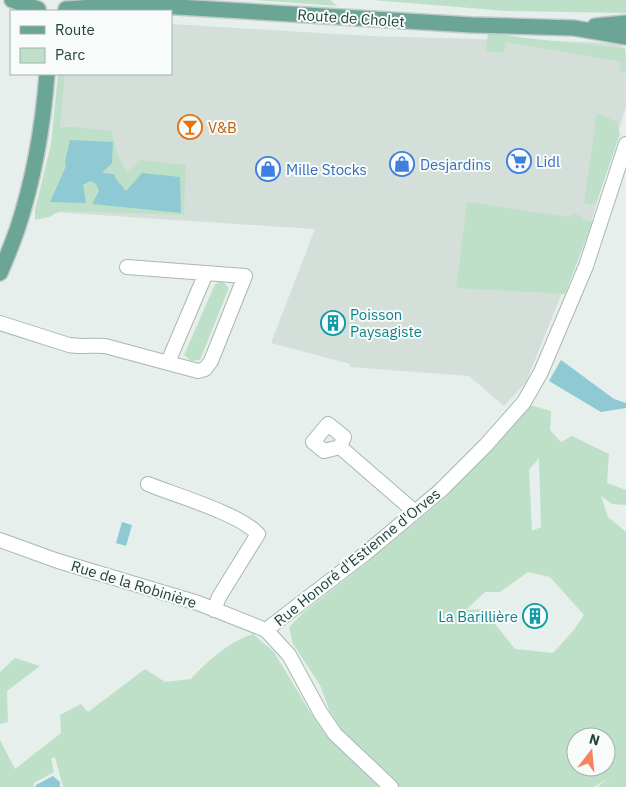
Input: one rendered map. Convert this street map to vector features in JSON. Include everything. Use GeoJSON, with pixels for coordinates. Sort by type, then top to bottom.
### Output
{"type":"FeatureCollection","features":[{"type":"Feature","properties":{"kind":"main road"},"geometry":{"type":"LineString","coordinates":[[12,0],[38,8]]}},
{"type":"Feature","properties":{"kind":"main road","name":"Route de Cholet"},"geometry":{"type":"LineString","coordinates":[[111,0],[128,4],[472,25],[574,28],[626,23]]}},
{"type":"Feature","properties":{"kind":"main road","name":"Route de Cholet"},"geometry":{"type":"LineString","coordinates":[[67,7],[113,7],[128,4]]}},
{"type":"Feature","properties":{"kind":"main road","name":"Route de Cholet"},"geometry":{"type":"LineString","coordinates":[[574,28],[626,37]]}},
{"type":"Feature","properties":{"kind":"main road"},"geometry":{"type":"LineString","coordinates":[[0,273],[17,230],[29,187],[44,111],[47,75]]}},
{"type":"Feature","properties":{"kind":"street","name":"Rue Honoré d'Estienne d'Orves"},"geometry":{"type":"LineString","coordinates":[[266,630],[366,553],[440,492],[486,445],[524,402],[541,372],[586,266],[626,144]]}},
{"type":"Feature","properties":{"kind":"street"},"geometry":{"type":"LineString","coordinates":[[0,323],[80,347],[90,345],[105,346],[168,362],[198,372],[205,369],[211,361],[245,276],[127,268]]}},
{"type":"Feature","properties":{"kind":"street"},"geometry":{"type":"LineString","coordinates":[[168,362],[206,273]]}},
{"type":"Feature","properties":{"kind":"street"},"geometry":{"type":"LineString","coordinates":[[340,447],[415,512]]}},
{"type":"Feature","properties":{"kind":"street"},"geometry":{"type":"LineString","coordinates":[[148,484],[250,526],[258,534],[219,597],[214,610]]}},
{"type":"Feature","properties":{"kind":"street","name":"Rue de la Robinière"},"geometry":{"type":"LineString","coordinates":[[0,540],[58,561],[198,603],[266,630]]}},
{"type":"Feature","properties":{"kind":"street"},"geometry":{"type":"LineString","coordinates":[[266,630],[289,654],[320,712],[335,734],[391,787]]}},
{"type":"Feature","properties":{"kind":"shaded area"},"geometry":{"type":"Polygon","coordinates":[[[172,24],[370,36],[620,43],[626,52],[626,106],[592,219],[526,382],[504,406],[469,376],[350,367],[350,364],[271,343],[315,229],[38,211],[49,169],[60,75],[172,75],[172,24]]]}},
{"type":"Feature","properties":{"kind":"green space"},"geometry":{"type":"Polygon","coordinates":[[[255,0],[330,0],[337,6],[255,0]]]}},
{"type":"Feature","properties":{"kind":"green space"},"geometry":{"type":"Polygon","coordinates":[[[372,0],[626,0],[626,13],[506,11],[372,0]]]}},
{"type":"Feature","properties":{"kind":"green space"},"geometry":{"type":"Polygon","coordinates":[[[488,32],[525,38],[625,48],[626,71],[620,71],[621,62],[506,42],[504,53],[486,51],[488,32]]]}},
{"type":"Feature","properties":{"kind":"green space"},"geometry":{"type":"Polygon","coordinates":[[[58,75],[65,75],[60,127],[112,131],[116,150],[127,173],[141,160],[186,165],[184,215],[60,211],[49,217],[35,220],[35,210],[51,144],[58,75]]]}},
{"type":"Feature","properties":{"kind":"green space"},"geometry":{"type":"Polygon","coordinates":[[[597,113],[617,122],[620,134],[597,201],[591,205],[584,203],[597,113]]]}},
{"type":"Feature","properties":{"kind":"green space"},"geometry":{"type":"Polygon","coordinates":[[[467,202],[569,217],[572,214],[579,215],[583,220],[593,221],[565,294],[456,288],[467,202]]]}},
{"type":"Feature","properties":{"kind":"green space"},"geometry":{"type":"Polygon","coordinates":[[[222,281],[229,288],[200,360],[191,361],[184,355],[215,284],[222,281]]]}},
{"type":"Feature","properties":{"kind":"green space"},"geometry":{"type":"Polygon","coordinates":[[[526,404],[551,411],[550,430],[561,442],[572,436],[609,454],[607,483],[626,490],[626,505],[612,504],[601,496],[608,517],[626,532],[626,787],[597,787],[609,778],[594,787],[63,787],[55,757],[51,759],[54,772],[34,783],[33,787],[0,787],[0,740],[15,769],[61,733],[60,715],[81,704],[88,712],[145,669],[165,682],[191,679],[211,659],[227,647],[253,634],[274,652],[310,712],[329,739],[343,732],[329,710],[320,685],[293,644],[289,627],[304,612],[446,497],[526,404]],[[539,458],[529,470],[532,531],[541,527],[539,458]],[[528,572],[500,592],[485,592],[466,610],[483,609],[515,649],[553,653],[573,631],[584,615],[550,577],[528,572]]]}},
{"type":"Feature","properties":{"kind":"green space"},"geometry":{"type":"Polygon","coordinates":[[[15,658],[40,666],[7,691],[8,722],[0,724],[0,672],[15,658]]]}},
{"type":"Feature","properties":{"kind":"water"},"geometry":{"type":"Polygon","coordinates":[[[70,140],[113,142],[112,163],[102,173],[114,174],[126,191],[142,173],[180,177],[181,213],[92,204],[99,191],[96,184],[90,181],[83,185],[86,203],[50,202],[66,166],[65,162],[70,140]]]}},
{"type":"Feature","properties":{"kind":"water"},"geometry":{"type":"Polygon","coordinates":[[[561,360],[614,399],[626,403],[626,408],[601,412],[549,381],[561,360]]]}},
{"type":"Feature","properties":{"kind":"water"},"geometry":{"type":"Polygon","coordinates":[[[122,522],[132,525],[126,546],[116,543],[122,522]]]}},
{"type":"Feature","properties":{"kind":"water"},"geometry":{"type":"Polygon","coordinates":[[[53,776],[60,782],[60,787],[35,787],[36,785],[53,776]]]}},
{"type":"Feature","properties":{"kind":"place","name":"V&B"},"geometry":{"type":"Point","coordinates":[190,127]}},
{"type":"Feature","properties":{"kind":"place","name":"Lidl"},"geometry":{"type":"Point","coordinates":[519,161]}},
{"type":"Feature","properties":{"kind":"place","name":"Desjardins"},"geometry":{"type":"Point","coordinates":[402,164]}},
{"type":"Feature","properties":{"kind":"place","name":"Mille Stocks"},"geometry":{"type":"Point","coordinates":[268,169]}},
{"type":"Feature","properties":{"kind":"place","name":"Poisson Paysagiste"},"geometry":{"type":"Point","coordinates":[333,323]}},
{"type":"Feature","properties":{"kind":"place","name":"La Barillière"},"geometry":{"type":"Point","coordinates":[535,616]}}]}
